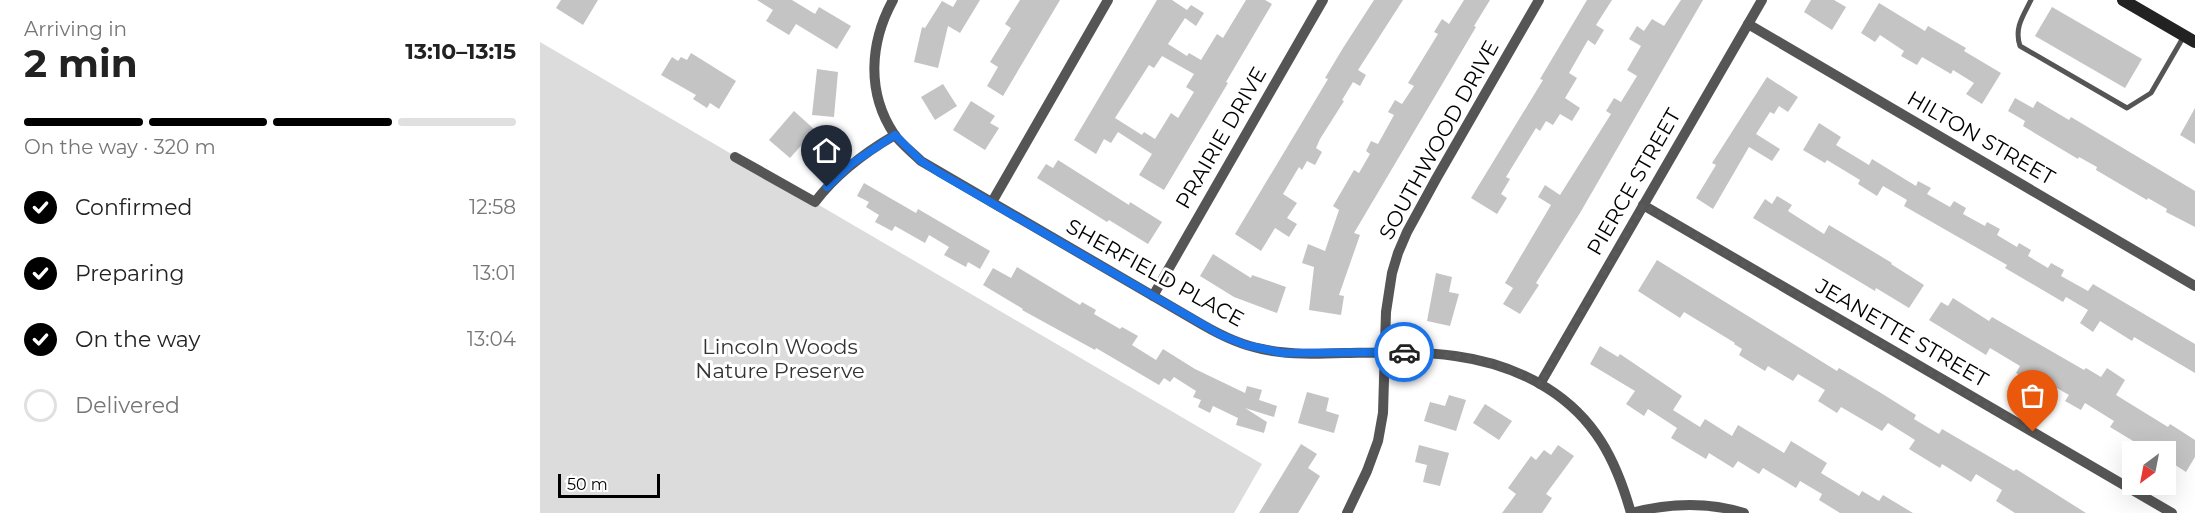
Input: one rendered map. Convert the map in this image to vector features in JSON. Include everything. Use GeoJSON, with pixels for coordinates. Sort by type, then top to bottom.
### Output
{"type":"FeatureCollection","features":[{"type":"Feature","properties":{"kind":"main road"},"geometry":{"type":"LineString","coordinates":[[2123,0],[2189,39]]}},
{"type":"Feature","properties":{"kind":"street","name":"SHERFIELD PLACE"},"geometry":{"type":"LineString","coordinates":[[892,0],[878,34],[874,71],[877,96],[883,115],[895,135],[921,161],[1221,335],[1263,350],[1301,354],[1432,353],[1475,358],[1516,372],[1540,384],[1569,404],[1601,441],[1617,469],[1631,513],[1681,504],[1707,505],[1744,513]]}},
{"type":"Feature","properties":{"kind":"street"},"geometry":{"type":"LineString","coordinates":[[992,202],[1108,0]]}},
{"type":"Feature","properties":{"kind":"street","name":"PRAIRIE DRIVE"},"geometry":{"type":"LineString","coordinates":[[1153,296],[1323,0]]}},
{"type":"Feature","properties":{"kind":"street","name":"SOUTHWOOD DRIVE"},"geometry":{"type":"LineString","coordinates":[[1347,513],[1378,441],[1383,413],[1386,312],[1390,282],[1398,253],[1407,232],[1539,0]]}},
{"type":"Feature","properties":{"kind":"street","name":"PIERCE STREET"},"geometry":{"type":"LineString","coordinates":[[1540,384],[1762,0]]}},
{"type":"Feature","properties":{"kind":"street","name":"HILTON STREET"},"geometry":{"type":"LineString","coordinates":[[1748,24],[2195,285]]}},
{"type":"Feature","properties":{"kind":"street"},"geometry":{"type":"LineString","coordinates":[[735,157],[815,202],[837,176],[851,164],[895,135]]}},
{"type":"Feature","properties":{"kind":"street","name":"JEANETTE STREET"},"geometry":{"type":"LineString","coordinates":[[1643,205],[2172,513]]}},
{"type":"Feature","properties":{"kind":"lane"},"geometry":{"type":"LineString","coordinates":[[2031,0],[2019,23],[2016,35],[2020,46],[2127,108],[2151,93],[2189,39]]}},
{"type":"Feature","properties":{"kind":"green space","name":"Lincoln Woods Nature Preserve"},"geometry":{"type":"Polygon","coordinates":[[[540,42],[1262,464],[1234,513],[540,513],[540,42]]]}},
{"type":"Feature","properties":{"kind":"building"},"geometry":{"type":"Polygon","coordinates":[[[561,0],[598,0],[583,25],[556,8],[561,0]]]}},
{"type":"Feature","properties":{"kind":"building"},"geometry":{"type":"Polygon","coordinates":[[[757,0],[792,0],[815,14],[819,7],[851,26],[837,49],[796,24],[789,35],[766,21],[773,10],[757,0]]]}},
{"type":"Feature","properties":{"kind":"building"},"geometry":{"type":"Polygon","coordinates":[[[957,0],[980,0],[960,33],[948,26],[938,68],[914,62],[922,27],[925,28],[942,1],[953,7],[957,0]]]}},
{"type":"Feature","properties":{"kind":"building"},"geometry":{"type":"Polygon","coordinates":[[[1020,0],[1060,0],[1003,96],[987,86],[998,67],[990,62],[1011,28],[1005,24],[1020,0]]]}},
{"type":"Feature","properties":{"kind":"building"},"geometry":{"type":"Polygon","coordinates":[[[1157,0],[1172,0],[1187,10],[1191,5],[1204,13],[1196,26],[1185,18],[1168,44],[1187,56],[1189,53],[1201,60],[1217,34],[1223,38],[1246,0],[1265,0],[1272,4],[1164,190],[1139,175],[1152,154],[1118,132],[1111,143],[1104,139],[1096,154],[1074,140],[1157,0]],[[1162,56],[1154,68],[1149,65],[1115,118],[1142,135],[1144,132],[1155,139],[1171,113],[1178,118],[1194,92],[1186,87],[1194,74],[1162,56]]]}},
{"type":"Feature","properties":{"kind":"building"},"geometry":{"type":"Polygon","coordinates":[[[1374,0],[1403,0],[1358,70],[1366,75],[1360,86],[1353,82],[1320,139],[1316,148],[1322,152],[1315,165],[1307,161],[1302,170],[1299,167],[1283,194],[1297,203],[1287,218],[1297,224],[1289,237],[1275,228],[1261,251],[1235,234],[1328,79],[1325,78],[1374,0]]]}},
{"type":"Feature","properties":{"kind":"building"},"geometry":{"type":"Polygon","coordinates":[[[1464,0],[1490,0],[1354,233],[1360,235],[1339,295],[1344,296],[1341,315],[1309,310],[1314,267],[1302,263],[1308,244],[1325,251],[1339,210],[1333,206],[1354,170],[1359,173],[1370,154],[1366,151],[1371,141],[1378,144],[1394,115],[1388,112],[1395,100],[1402,104],[1414,86],[1408,83],[1438,34],[1434,32],[1442,19],[1449,24],[1464,0]]]}},
{"type":"Feature","properties":{"kind":"building"},"geometry":{"type":"Polygon","coordinates":[[[1587,0],[1612,0],[1596,25],[1604,30],[1595,45],[1588,40],[1569,73],[1577,78],[1565,98],[1580,108],[1572,121],[1560,114],[1553,125],[1546,121],[1540,131],[1536,128],[1506,177],[1510,179],[1501,194],[1507,198],[1497,214],[1471,198],[1543,80],[1540,79],[1587,0]]]}},
{"type":"Feature","properties":{"kind":"building"},"geometry":{"type":"Polygon","coordinates":[[[1681,0],[1703,0],[1580,213],[1536,283],[1539,285],[1520,314],[1503,304],[1513,288],[1505,283],[1551,205],[1538,197],[1545,185],[1560,195],[1611,114],[1606,111],[1614,98],[1621,102],[1637,76],[1627,70],[1641,46],[1629,39],[1637,26],[1644,31],[1652,19],[1664,26],[1681,0]]]}},
{"type":"Feature","properties":{"kind":"building"},"geometry":{"type":"Polygon","coordinates":[[[1811,0],[1834,0],[1846,7],[1832,30],[1804,12],[1811,0]]]}},
{"type":"Feature","properties":{"kind":"building"},"geometry":{"type":"Polygon","coordinates":[[[1879,3],[1925,31],[1928,26],[1966,48],[1964,51],[2001,73],[1982,104],[1966,94],[1974,83],[1953,70],[1951,74],[1922,57],[1917,65],[1901,56],[1904,51],[1880,35],[1875,42],[1861,33],[1879,3]]]}},
{"type":"Feature","properties":{"kind":"building"},"geometry":{"type":"Polygon","coordinates":[[[2052,7],[2142,59],[2125,88],[2035,36],[2052,7]]]}},
{"type":"Feature","properties":{"kind":"building"},"geometry":{"type":"Polygon","coordinates":[[[691,53],[736,81],[719,109],[710,103],[707,108],[693,99],[696,95],[661,75],[672,57],[678,61],[681,57],[687,60],[691,53]]]}},
{"type":"Feature","properties":{"kind":"building"},"geometry":{"type":"Polygon","coordinates":[[[817,69],[838,72],[834,117],[812,115],[817,69]]]}},
{"type":"Feature","properties":{"kind":"building"},"geometry":{"type":"Polygon","coordinates":[[[1767,77],[1798,97],[1788,112],[1779,106],[1774,114],[1770,112],[1756,134],[1780,149],[1772,161],[1749,147],[1713,209],[1696,198],[1716,165],[1712,163],[1767,77]]]}},
{"type":"Feature","properties":{"kind":"building"},"geometry":{"type":"Polygon","coordinates":[[[943,84],[957,106],[935,120],[921,97],[943,84]]]}},
{"type":"Feature","properties":{"kind":"building"},"geometry":{"type":"Polygon","coordinates":[[[2015,98],[2033,108],[2037,101],[2069,120],[2071,117],[2195,191],[2195,227],[2096,170],[2097,167],[2079,157],[2078,159],[2023,126],[2025,121],[2008,111],[2015,98]]]}},
{"type":"Feature","properties":{"kind":"building"},"geometry":{"type":"Polygon","coordinates":[[[971,101],[995,116],[990,123],[999,128],[985,150],[953,130],[971,101]]]}},
{"type":"Feature","properties":{"kind":"building"},"geometry":{"type":"Polygon","coordinates":[[[2195,108],[2195,144],[2180,135],[2195,108]]]}},
{"type":"Feature","properties":{"kind":"building"},"geometry":{"type":"Polygon","coordinates":[[[794,111],[815,130],[790,158],[769,140],[794,111]]]}},
{"type":"Feature","properties":{"kind":"building"},"geometry":{"type":"Polygon","coordinates":[[[1819,123],[1841,137],[1836,145],[1869,165],[1872,159],[1916,186],[1918,181],[1931,188],[1927,194],[1950,207],[1954,201],[1966,208],[1963,214],[1985,226],[1987,222],[2000,229],[1997,235],[2017,247],[2019,243],[2031,250],[2028,256],[2048,268],[2051,263],[2064,270],[2061,276],[2088,291],[2093,284],[2195,344],[2195,373],[2134,337],[2132,341],[2100,321],[2093,332],[2080,323],[2088,310],[2066,297],[2063,302],[2005,268],[2007,265],[1904,206],[1907,200],[1883,186],[1877,196],[1858,184],[1860,180],[1827,160],[1825,163],[1803,150],[1819,123]]]}},
{"type":"Feature","properties":{"kind":"building"},"geometry":{"type":"Polygon","coordinates":[[[1058,160],[1129,205],[1130,202],[1162,222],[1148,244],[1109,220],[1107,222],[1037,178],[1046,164],[1053,168],[1058,160]]]}},
{"type":"Feature","properties":{"kind":"building"},"geometry":{"type":"Polygon","coordinates":[[[864,183],[916,213],[918,209],[990,251],[980,269],[968,262],[966,267],[944,255],[949,247],[929,235],[925,243],[895,226],[892,231],[875,222],[879,215],[866,207],[869,202],[857,196],[864,183]]]}},
{"type":"Feature","properties":{"kind":"building"},"geometry":{"type":"Polygon","coordinates":[[[1777,196],[1792,205],[1788,211],[1824,234],[1829,225],[1924,285],[1909,308],[1876,288],[1875,291],[1753,218],[1765,199],[1772,204],[1777,196]]]}},
{"type":"Feature","properties":{"kind":"building"},"geometry":{"type":"Polygon","coordinates":[[[1213,254],[1251,278],[1252,275],[1286,287],[1277,313],[1234,297],[1200,276],[1213,254]]]}},
{"type":"Feature","properties":{"kind":"building"},"geometry":{"type":"Polygon","coordinates":[[[1657,260],[1837,371],[1839,368],[1881,393],[1916,415],[1914,419],[1939,434],[1942,429],[2014,471],[2016,469],[2086,513],[2015,513],[1996,501],[2002,490],[1976,474],[1971,482],[1942,464],[1940,468],[1909,449],[1915,440],[1888,423],[1882,431],[1841,407],[1837,413],[1818,401],[1825,390],[1798,374],[1793,381],[1768,366],[1765,371],[1739,355],[1742,349],[1735,343],[1684,312],[1680,318],[1638,291],[1657,260]]]}},
{"type":"Feature","properties":{"kind":"building"},"geometry":{"type":"Polygon","coordinates":[[[1017,267],[1080,305],[1082,302],[1096,310],[1094,314],[1120,329],[1122,327],[1138,336],[1132,345],[1156,360],[1163,349],[1195,369],[1245,393],[1247,386],[1262,390],[1259,400],[1277,406],[1274,417],[1245,408],[1267,422],[1264,433],[1236,425],[1238,418],[1213,406],[1210,413],[1198,407],[1201,400],[1193,397],[1196,391],[1174,377],[1170,382],[1164,378],[1159,385],[1096,348],[1095,350],[1022,310],[983,285],[993,268],[1011,278],[1017,267]]]}},
{"type":"Feature","properties":{"kind":"building"},"geometry":{"type":"Polygon","coordinates":[[[1436,273],[1452,277],[1449,292],[1459,294],[1450,326],[1427,321],[1436,273]]]}},
{"type":"Feature","properties":{"kind":"building"},"geometry":{"type":"Polygon","coordinates":[[[1953,298],[1989,321],[1992,317],[2084,370],[2086,368],[2101,377],[2107,368],[2125,380],[2116,395],[2168,427],[2170,424],[2195,440],[2195,457],[2186,472],[2176,466],[2176,441],[2133,441],[2110,427],[2114,421],[2085,403],[2081,410],[2065,401],[2069,395],[2034,375],[2030,381],[2016,373],[2020,366],[1990,348],[1986,355],[1929,320],[1941,302],[1948,306],[1953,298]]]}},
{"type":"Feature","properties":{"kind":"building"},"geometry":{"type":"Polygon","coordinates":[[[1600,346],[1618,357],[1620,354],[1682,396],[1673,410],[1700,427],[1705,419],[1732,436],[1738,425],[1784,453],[1791,441],[1827,463],[1821,473],[1859,496],[1862,491],[1879,501],[1883,495],[1913,513],[1840,513],[1819,500],[1822,494],[1800,481],[1796,488],[1763,468],[1759,474],[1738,461],[1733,468],[1709,453],[1706,459],[1671,438],[1677,428],[1648,409],[1644,416],[1626,404],[1635,391],[1590,364],[1600,346]]]}},
{"type":"Feature","properties":{"kind":"building"},"geometry":{"type":"Polygon","coordinates":[[[1307,392],[1329,398],[1326,411],[1339,415],[1334,433],[1298,423],[1307,392]]]}},
{"type":"Feature","properties":{"kind":"building"},"geometry":{"type":"Polygon","coordinates":[[[1449,395],[1466,400],[1456,431],[1424,421],[1430,402],[1445,406],[1449,395]]]}},
{"type":"Feature","properties":{"kind":"building"},"geometry":{"type":"Polygon","coordinates":[[[1485,404],[1512,421],[1499,440],[1473,423],[1485,404]]]}},
{"type":"Feature","properties":{"kind":"building"},"geometry":{"type":"Polygon","coordinates":[[[1301,444],[1317,454],[1308,468],[1320,476],[1298,513],[1259,513],[1301,444]]]}},
{"type":"Feature","properties":{"kind":"building"},"geometry":{"type":"Polygon","coordinates":[[[1419,445],[1449,453],[1440,486],[1423,482],[1427,465],[1415,462],[1419,445]]]}},
{"type":"Feature","properties":{"kind":"building"},"geometry":{"type":"Polygon","coordinates":[[[1558,445],[1574,456],[1546,494],[1552,498],[1542,513],[1502,513],[1516,494],[1508,488],[1531,456],[1536,460],[1544,450],[1551,455],[1558,445]]]}},
{"type":"Feature","properties":{"kind":"way so far"},"geometry":{"type":"LineString","coordinates":[[1404,352],[1475,358],[1503,366],[1540,384],[1643,205],[2033,432]]}},
{"type":"Feature","properties":{"kind":"route"},"geometry":{"type":"LineString","coordinates":[[827,187],[851,164],[895,135],[921,161],[938,172],[1221,335],[1263,350],[1283,353],[1404,352]]}}]}
